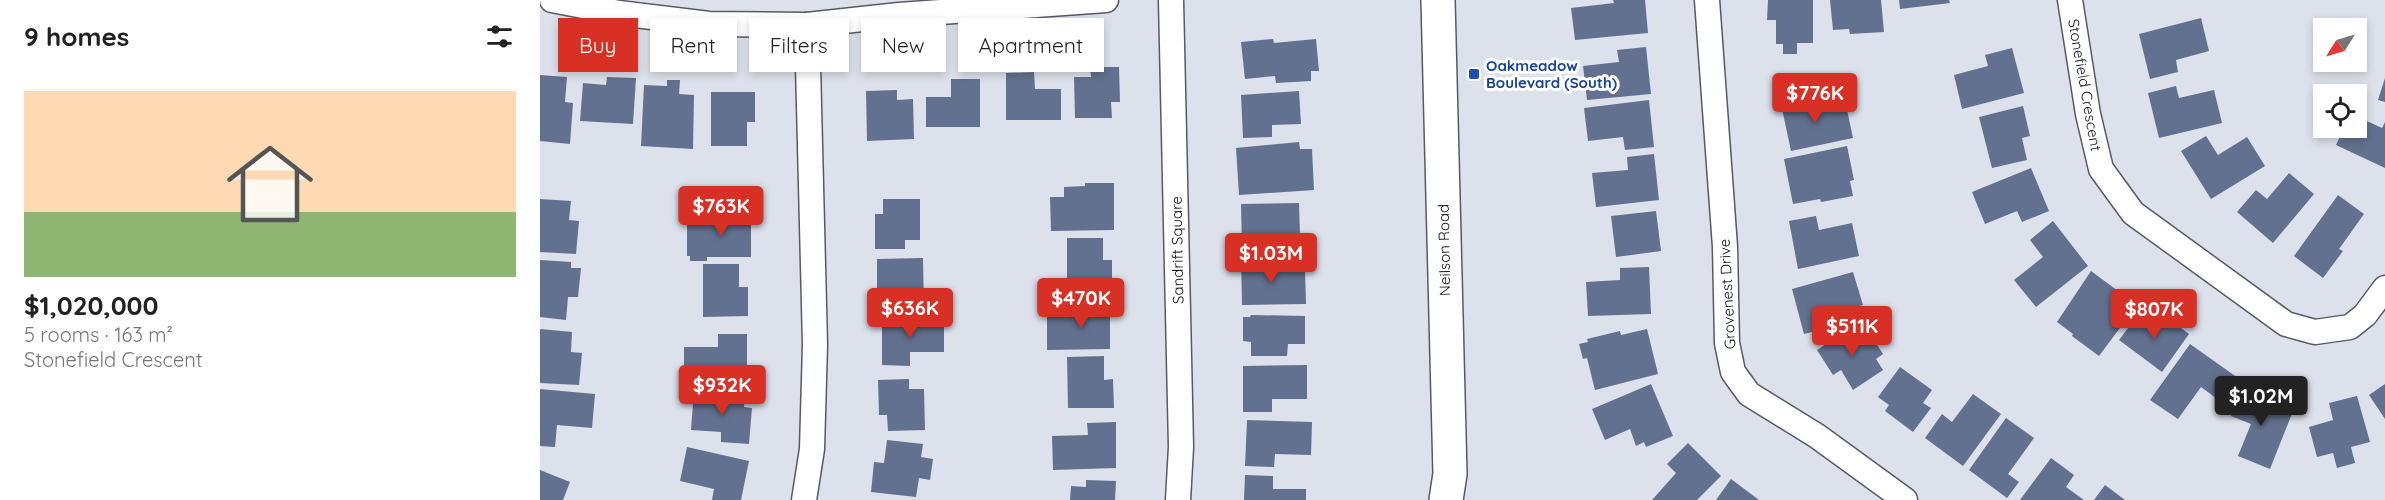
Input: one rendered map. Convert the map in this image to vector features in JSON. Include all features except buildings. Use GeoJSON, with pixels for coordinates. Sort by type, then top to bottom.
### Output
{"type":"FeatureCollection","features":[{"type":"Feature","properties":{"kind":"main road","name":"Neilson Road"},"geometry":{"type":"LineString","coordinates":[[1438,0],[1450,474],[1446,500]]}},
{"type":"Feature","properties":{"kind":"street"},"geometry":{"type":"LineString","coordinates":[[552,0],[619,13],[709,24],[749,24]]}},
{"type":"Feature","properties":{"kind":"street"},"geometry":{"type":"LineString","coordinates":[[849,20],[1106,0]]}},
{"type":"Feature","properties":{"kind":"street","name":"Sandrift Square"},"geometry":{"type":"LineString","coordinates":[[1171,0],[1181,435],[1178,500]]}},
{"type":"Feature","properties":{"kind":"street","name":"Grovenest Drive"},"geometry":{"type":"LineString","coordinates":[[1707,0],[1725,247],[1727,343],[1733,372],[1749,394],[1817,436],[1905,500]]}},
{"type":"Feature","properties":{"kind":"street","name":"Stonefield Crescent"},"geometry":{"type":"LineString","coordinates":[[2070,0],[2094,145],[2101,169],[2133,213],[2286,324],[2315,332],[2349,327],[2366,315],[2385,288]]}},
{"type":"Feature","properties":{"kind":"street"},"geometry":{"type":"LineString","coordinates":[[804,500],[812,449],[815,345],[808,72]]}},
{"type":"Feature","properties":{"kind":"place","name":"Oakmeadow Boulevard (South)"},"geometry":{"type":"Point","coordinates":[1474,74]}}]}
